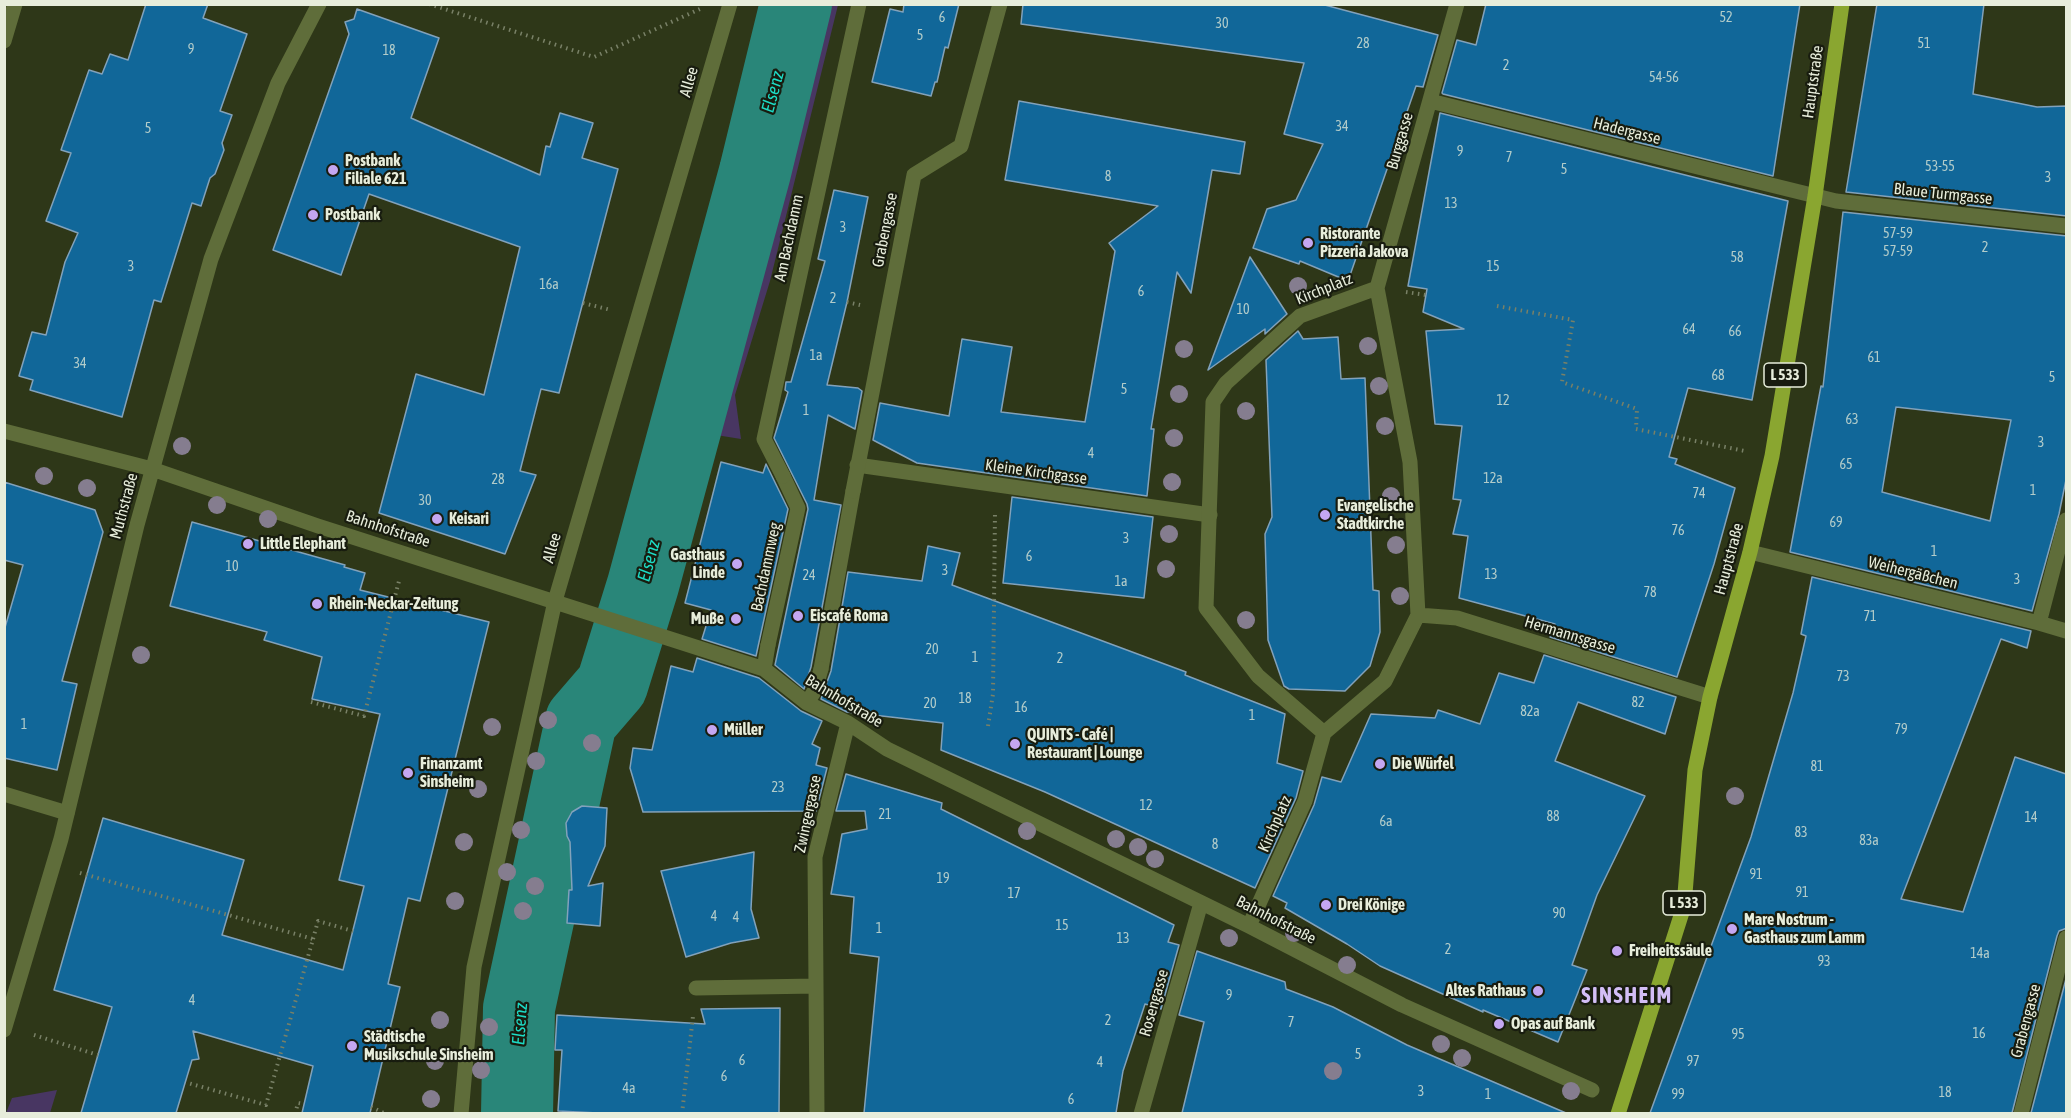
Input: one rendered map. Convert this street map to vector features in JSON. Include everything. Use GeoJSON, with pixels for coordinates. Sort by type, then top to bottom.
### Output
{"type":"FeatureCollection","features":[{"type":"Feature","properties":{"kind":"main road","name":"Hauptstraße"},"geometry":{"type":"LineString","coordinates":[[1618,1113],[1684,906],[1695,770],[1710,697],[1750,552],[1772,456],[1815,196],[1842,4]]}},
{"type":"Feature","properties":{"kind":"street"},"geometry":{"type":"LineString","coordinates":[[4,41],[15,4]]}},
{"type":"Feature","properties":{"kind":"street","name":"Muthstraße"},"geometry":{"type":"LineString","coordinates":[[4,1030],[67,813],[152,469],[211,260],[278,83],[319,4]]}},
{"type":"Feature","properties":{"kind":"street","name":"Am Bachdamm"},"geometry":{"type":"LineString","coordinates":[[783,476],[764,439],[859,4]]}},
{"type":"Feature","properties":{"kind":"street","name":"Grabengasse"},"geometry":{"type":"LineString","coordinates":[[807,703],[815,690],[821,669],[857,465],[914,176],[961,146],[1000,4]]}},
{"type":"Feature","properties":{"kind":"street","name":"Burggasse"},"geometry":{"type":"LineString","coordinates":[[1377,288],[1457,4]]}},
{"type":"Feature","properties":{"kind":"street","name":"Allee"},"geometry":{"type":"LineString","coordinates":[[461,1113],[474,968],[555,601],[730,5]]}},
{"type":"Feature","properties":{"kind":"street","name":"Hadergasse"},"geometry":{"type":"LineString","coordinates":[[1430,101],[1815,196]]}},
{"type":"Feature","properties":{"kind":"street","name":"Blaue Turmgasse"},"geometry":{"type":"LineString","coordinates":[[1815,196],[1836,201],[2067,226]]}},
{"type":"Feature","properties":{"kind":"street","name":"Kirchplatz"},"geometry":{"type":"LineString","coordinates":[[1249,926],[1305,801],[1324,733],[1385,681],[1418,615],[1410,462],[1377,288],[1300,316],[1226,383],[1214,402],[1206,608],[1258,676],[1324,733]]}},
{"type":"Feature","properties":{"kind":"street","name":"Bahnhofstraße"},"geometry":{"type":"LineString","coordinates":[[4,431],[152,469],[405,554],[764,669],[807,703],[848,723],[887,749],[1249,926],[1402,1005],[1593,1090]]}},
{"type":"Feature","properties":{"kind":"street","name":"Kleine Kirchgasse"},"geometry":{"type":"LineString","coordinates":[[857,465],[1210,515]]}},
{"type":"Feature","properties":{"kind":"street","name":"Bachdammweg"},"geometry":{"type":"LineString","coordinates":[[764,669],[798,508],[783,476]]}},
{"type":"Feature","properties":{"kind":"street"},"geometry":{"type":"LineString","coordinates":[[2039,623],[2067,520]]}},
{"type":"Feature","properties":{"kind":"street","name":"Weihergäßchen"},"geometry":{"type":"LineString","coordinates":[[1750,552],[2039,623],[2067,632]]}},
{"type":"Feature","properties":{"kind":"street","name":"Hermannsgasse"},"geometry":{"type":"LineString","coordinates":[[1418,615],[1457,618],[1710,697]]}},
{"type":"Feature","properties":{"kind":"street","name":"Zwingergasse"},"geometry":{"type":"LineString","coordinates":[[817,1113],[815,857],[848,723]]}},
{"type":"Feature","properties":{"kind":"street"},"geometry":{"type":"LineString","coordinates":[[4,794],[67,813]]}},
{"type":"Feature","properties":{"kind":"street","name":"Rosengasse"},"geometry":{"type":"LineString","coordinates":[[1141,1113],[1201,903]]}},
{"type":"Feature","properties":{"kind":"street","name":"Grabengasse"},"geometry":{"type":"LineString","coordinates":[[2021,1113],[2067,938]]}},
{"type":"Feature","properties":{"kind":"street"},"geometry":{"type":"LineString","coordinates":[[696,988],[816,986]]}},
{"type":"Feature","properties":{"kind":"path"},"geometry":{"type":"LineString","coordinates":[[429,4],[594,57],[704,7],[730,5]]}},
{"type":"Feature","properties":{"kind":"path"},"geometry":{"type":"LineString","coordinates":[[1497,306],[1573,320],[1562,382],[1636,409],[1636,429],[1772,456]]}},
{"type":"Feature","properties":{"kind":"path"},"geometry":{"type":"LineString","coordinates":[[988,726],[993,694],[995,484]]}},
{"type":"Feature","properties":{"kind":"path"},"geometry":{"type":"LineString","coordinates":[[311,702],[364,716],[405,554]]}},
{"type":"Feature","properties":{"kind":"path"},"geometry":{"type":"LineString","coordinates":[[53,865],[313,939]]}},
{"type":"Feature","properties":{"kind":"path"},"geometry":{"type":"LineString","coordinates":[[188,1083],[266,1105],[318,921],[353,931]]}},
{"type":"Feature","properties":{"kind":"path"},"geometry":{"type":"LineString","coordinates":[[682,1113],[696,988]]}},
{"type":"Feature","properties":{"kind":"path"},"geometry":{"type":"LineString","coordinates":[[34,1035],[98,1055]]}},
{"type":"Feature","properties":{"kind":"path"},"geometry":{"type":"LineString","coordinates":[[295,1113],[298,1103],[304,1104]]}},
{"type":"Feature","properties":{"kind":"path"},"geometry":{"type":"LineString","coordinates":[[371,1107],[386,1113]]}},
{"type":"Feature","properties":{"kind":"shaded area"},"geometry":{"type":"Polygon","coordinates":[[[760,5],[838,5],[770,281],[735,395],[741,439],[716,435],[668,616],[612,596],[666,406],[760,5]]]}},
{"type":"Feature","properties":{"kind":"shaded area"},"geometry":{"type":"Polygon","coordinates":[[[57,1090],[50,1113],[6,1113],[12,1098],[57,1090]]]}},
{"type":"Feature","properties":{"kind":"building"},"geometry":{"type":"Polygon","coordinates":[[[146,4],[208,4],[203,18],[247,34],[220,111],[232,115],[222,143],[224,150],[215,174],[210,178],[201,206],[192,203],[161,302],[154,300],[122,417],[30,390],[33,380],[19,376],[32,332],[46,335],[65,262],[78,233],[46,221],[71,153],[61,150],[89,70],[102,74],[110,54],[128,60],[146,4]]]}},
{"type":"Feature","properties":{"kind":"building"},"geometry":{"type":"Polygon","coordinates":[[[904,4],[959,4],[948,48],[945,47],[937,82],[935,82],[931,96],[872,82],[890,9],[903,12],[904,4]]]}},
{"type":"Feature","properties":{"kind":"building"},"geometry":{"type":"Polygon","coordinates":[[[1023,4],[1321,4],[1438,35],[1423,87],[1416,86],[1348,281],[1300,261],[1299,264],[1253,248],[1267,209],[1296,200],[1323,144],[1284,134],[1304,63],[1021,24],[1023,4]]]}},
{"type":"Feature","properties":{"kind":"building"},"geometry":{"type":"Polygon","coordinates":[[[1486,4],[1800,4],[1773,176],[1443,94],[1457,40],[1476,45],[1486,4]]]}},
{"type":"Feature","properties":{"kind":"building"},"geometry":{"type":"Polygon","coordinates":[[[1877,4],[1984,4],[1973,94],[2037,107],[2067,106],[2067,216],[1846,192],[1877,4]]]}},
{"type":"Feature","properties":{"kind":"building"},"geometry":{"type":"Polygon","coordinates":[[[357,9],[439,38],[411,118],[540,175],[546,146],[550,147],[560,113],[593,123],[582,158],[618,169],[559,393],[541,389],[520,471],[536,475],[505,554],[379,513],[416,374],[484,395],[520,247],[369,194],[341,275],[273,250],[349,34],[345,22],[354,19],[357,9]]]}},
{"type":"Feature","properties":{"kind":"building"},"geometry":{"type":"Polygon","coordinates":[[[1019,101],[1245,142],[1240,174],[1212,170],[1191,293],[1177,272],[1151,429],[1154,429],[1147,496],[917,463],[873,440],[880,403],[949,416],[962,339],[1012,347],[1001,412],[1085,422],[1115,251],[1109,243],[1158,206],[1005,180],[1019,101]]]}},
{"type":"Feature","properties":{"kind":"building"},"geometry":{"type":"Polygon","coordinates":[[[1440,113],[1788,201],[1752,400],[1688,388],[1669,457],[1677,459],[1675,464],[1735,488],[1714,564],[1677,677],[1550,637],[1555,624],[1459,598],[1468,536],[1453,534],[1461,500],[1453,499],[1462,426],[1435,424],[1426,331],[1464,329],[1423,312],[1427,289],[1408,286],[1440,113]]]}},
{"type":"Feature","properties":{"kind":"building"},"geometry":{"type":"Polygon","coordinates":[[[834,190],[868,197],[847,302],[827,385],[858,388],[862,391],[855,429],[828,415],[814,500],[841,505],[811,667],[804,689],[775,665],[808,509],[774,438],[788,392],[785,390],[786,382],[791,382],[825,261],[818,259],[834,190]]]}},
{"type":"Feature","properties":{"kind":"building"},"geometry":{"type":"Polygon","coordinates":[[[1843,212],[2067,236],[2067,475],[2059,514],[2032,611],[1790,552],[1821,386],[1823,387],[1843,212]],[[1896,407],[1882,492],[1990,521],[2011,420],[1896,407]]]}},
{"type":"Feature","properties":{"kind":"building"},"geometry":{"type":"Polygon","coordinates":[[[1250,257],[1287,314],[1265,334],[1265,329],[1208,370],[1250,257]]]}},
{"type":"Feature","properties":{"kind":"building","name":"Evangelische Stadtkirche"},"geometry":{"type":"Polygon","coordinates":[[[1298,331],[1303,339],[1338,337],[1341,379],[1365,378],[1373,590],[1379,591],[1380,632],[1370,666],[1345,691],[1289,689],[1284,686],[1268,640],[1265,534],[1272,517],[1266,360],[1298,331]]]}},
{"type":"Feature","properties":{"kind":"building","name":"Gasthaus Linde"},"geometry":{"type":"Polygon","coordinates":[[[721,462],[763,473],[766,464],[788,509],[756,656],[702,639],[711,610],[685,603],[721,462]]]}},
{"type":"Feature","properties":{"kind":"building"},"geometry":{"type":"Polygon","coordinates":[[[4,482],[95,510],[103,532],[62,681],[77,684],[57,770],[4,758],[4,631],[23,565],[4,560],[4,482]]]}},
{"type":"Feature","properties":{"kind":"building"},"geometry":{"type":"Polygon","coordinates":[[[1012,497],[1153,517],[1144,598],[1003,583],[1012,497]]]}},
{"type":"Feature","properties":{"kind":"building"},"geometry":{"type":"Polygon","coordinates":[[[192,522],[345,565],[344,567],[365,573],[360,590],[489,622],[420,901],[408,898],[388,984],[400,987],[370,1113],[302,1113],[313,1066],[193,1031],[199,1059],[192,1060],[176,1113],[81,1113],[112,1007],[54,990],[103,818],[244,860],[222,935],[343,970],[364,886],[339,880],[380,714],[312,699],[322,657],[264,640],[267,632],[170,606],[192,522]]]}},
{"type":"Feature","properties":{"kind":"building"},"geometry":{"type":"Polygon","coordinates":[[[928,546],[960,553],[952,585],[1186,672],[1185,675],[1285,714],[1277,763],[1303,771],[1296,798],[1255,888],[1045,792],[941,750],[943,723],[847,712],[821,699],[831,671],[848,572],[922,581],[928,546]]]}},
{"type":"Feature","properties":{"kind":"building"},"geometry":{"type":"Polygon","coordinates":[[[1812,577],[2031,631],[2027,648],[2001,639],[1901,899],[1963,912],[2015,757],[2066,774],[2067,928],[2059,931],[2057,936],[2012,1113],[1650,1113],[1751,837],[1793,693],[1806,636],[1801,634],[1812,577]]]}},
{"type":"Feature","properties":{"kind":"building"},"geometry":{"type":"Polygon","coordinates":[[[1544,655],[1676,697],[1665,734],[1578,702],[1555,761],[1645,796],[1597,895],[1572,965],[1587,970],[1558,1042],[1483,1010],[1483,1012],[1380,966],[1285,908],[1287,903],[1273,896],[1314,805],[1322,777],[1341,782],[1371,714],[1435,718],[1438,710],[1480,724],[1499,673],[1534,683],[1544,655]]]}},
{"type":"Feature","properties":{"kind":"building","name":"Müller"},"geometry":{"type":"Polygon","coordinates":[[[697,658],[759,678],[801,711],[822,721],[812,744],[820,748],[816,765],[827,768],[816,811],[643,812],[630,768],[633,748],[652,750],[671,666],[693,672],[697,658]]]}},
{"type":"Feature","properties":{"kind":"building"},"geometry":{"type":"Polygon","coordinates":[[[846,774],[942,803],[941,809],[1174,925],[1168,942],[1179,945],[1161,1009],[1145,1004],[1123,1071],[1116,1113],[864,1113],[879,957],[850,953],[854,897],[831,894],[842,834],[867,829],[865,811],[836,811],[846,774]]]}},
{"type":"Feature","properties":{"kind":"building"},"geometry":{"type":"Polygon","coordinates":[[[582,806],[607,808],[605,846],[588,886],[603,883],[600,926],[567,923],[569,890],[572,890],[570,842],[566,823],[572,812],[582,806]]]}},
{"type":"Feature","properties":{"kind":"building"},"geometry":{"type":"Polygon","coordinates":[[[754,852],[751,909],[759,938],[731,943],[686,957],[661,871],[754,852]]]}},
{"type":"Feature","properties":{"kind":"building"},"geometry":{"type":"Polygon","coordinates":[[[1197,951],[1285,982],[1286,989],[1333,1007],[1407,1045],[1566,1113],[1182,1113],[1204,1022],[1179,1015],[1197,951]]]}},
{"type":"Feature","properties":{"kind":"building"},"geometry":{"type":"Polygon","coordinates":[[[2067,975],[2067,1113],[2031,1113],[2067,975]]]}},
{"type":"Feature","properties":{"kind":"building"},"geometry":{"type":"Polygon","coordinates":[[[780,1008],[779,1113],[558,1111],[562,1050],[555,1050],[557,1015],[705,1024],[701,1009],[780,1008]]]}},
{"type":"Feature","properties":{"kind":"waterway","name":"Elsenz"},"geometry":{"type":"LineString","coordinates":[[517,1114],[519,1008],[581,721],[612,685],[643,585],[755,172],[796,4]]}},
{"type":"Feature","properties":{"kind":"place","name":"Postbank Filiale 621"},"geometry":{"type":"Point","coordinates":[333,170]}},
{"type":"Feature","properties":{"kind":"place","name":"Postbank"},"geometry":{"type":"Point","coordinates":[313,215]}},
{"type":"Feature","properties":{"kind":"place","name":"Ristorante Pizzeria Jakova"},"geometry":{"type":"Point","coordinates":[1308,243]}},
{"type":"Feature","properties":{"kind":"place","name":"Evangelische Stadtkirche"},"geometry":{"type":"Point","coordinates":[1325,515]}},
{"type":"Feature","properties":{"kind":"place","name":"Keisari"},"geometry":{"type":"Point","coordinates":[437,519]}},
{"type":"Feature","properties":{"kind":"place","name":"Little Elephant"},"geometry":{"type":"Point","coordinates":[248,544]}},
{"type":"Feature","properties":{"kind":"place","name":"Gasthaus Linde"},"geometry":{"type":"Point","coordinates":[737,564]}},
{"type":"Feature","properties":{"kind":"place","name":"Rhein-Neckar-Zeitung"},"geometry":{"type":"Point","coordinates":[317,604]}},
{"type":"Feature","properties":{"kind":"place","name":"Eiscafé Roma"},"geometry":{"type":"Point","coordinates":[798,616]}},
{"type":"Feature","properties":{"kind":"place","name":"Muße"},"geometry":{"type":"Point","coordinates":[736,619]}},
{"type":"Feature","properties":{"kind":"place","name":"Müller"},"geometry":{"type":"Point","coordinates":[712,730]}},
{"type":"Feature","properties":{"kind":"place","name":"QUINTS - Café | Restaurant | Lounge"},"geometry":{"type":"Point","coordinates":[1015,744]}},
{"type":"Feature","properties":{"kind":"place","name":"Die Würfel"},"geometry":{"type":"Point","coordinates":[1380,764]}},
{"type":"Feature","properties":{"kind":"place","name":"Finanzamt Sinsheim"},"geometry":{"type":"Point","coordinates":[408,773]}},
{"type":"Feature","properties":{"kind":"place","name":"Drei Könige"},"geometry":{"type":"Point","coordinates":[1326,905]}},
{"type":"Feature","properties":{"kind":"place","name":"Mare Nostrum - Gasthaus zum Lamm"},"geometry":{"type":"Point","coordinates":[1732,929]}},
{"type":"Feature","properties":{"kind":"place","name":"Freiheitssäule"},"geometry":{"type":"Point","coordinates":[1617,951]}},
{"type":"Feature","properties":{"kind":"place","name":"Altes Rathaus"},"geometry":{"type":"Point","coordinates":[1538,991]}},
{"type":"Feature","properties":{"kind":"place","name":"Opas auf Bank"},"geometry":{"type":"Point","coordinates":[1499,1024]}},
{"type":"Feature","properties":{"kind":"place","name":"Städtische Musikschule Sinsheim"},"geometry":{"type":"Point","coordinates":[352,1046]}},
{"type":"Feature","properties":{"kind":"district","name":"SINSHEIM"},"geometry":{"type":"Point","coordinates":[1627,996]}}]}
